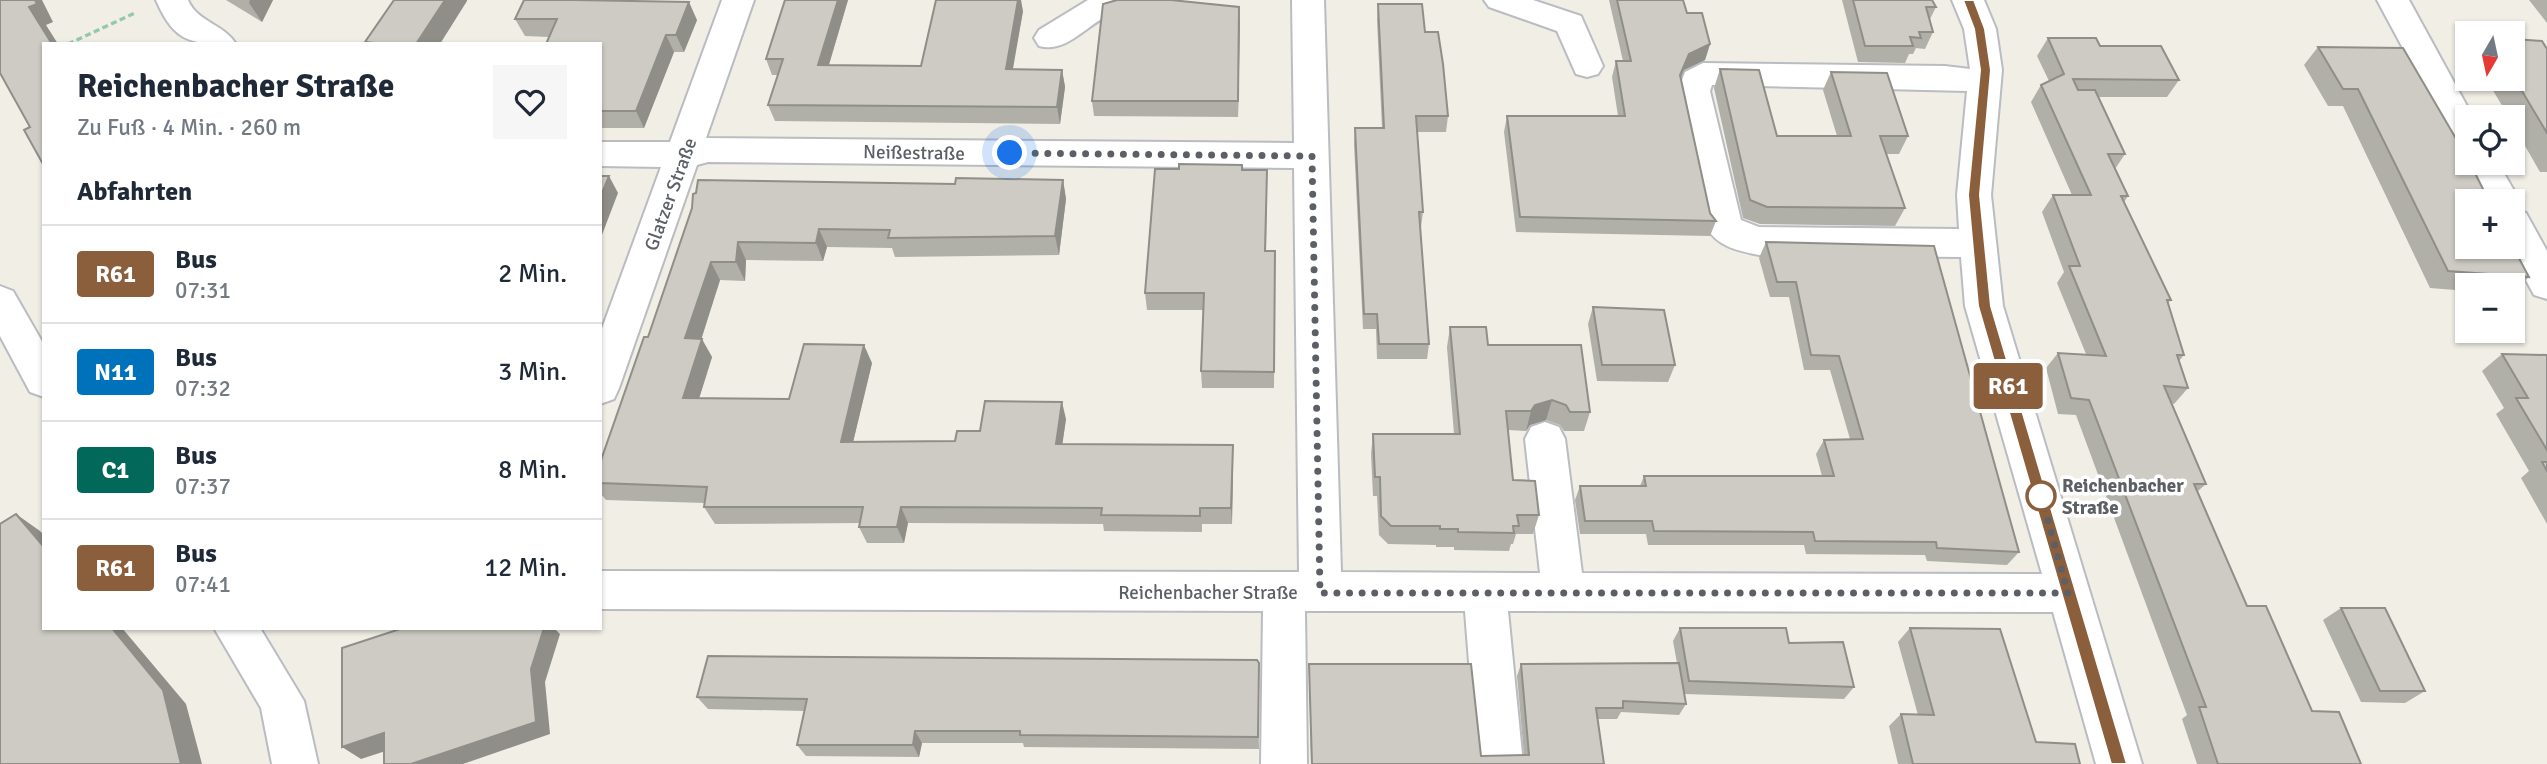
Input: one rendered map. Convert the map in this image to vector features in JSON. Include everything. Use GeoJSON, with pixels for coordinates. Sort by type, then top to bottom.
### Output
{"type":"FeatureCollection","features":[{"type":"Feature","properties":{"kind":"street"},"geometry":{"type":"LineString","coordinates":[[172,0],[180,19],[217,42]]}},
{"type":"Feature","properties":{"kind":"street","name":"Glatzer Straße"},"geometry":{"type":"LineString","coordinates":[[602,382],[738,0]]}},
{"type":"Feature","properties":{"kind":"street"},"geometry":{"type":"LineString","coordinates":[[1050,38],[1105,4],[1132,0]]}},
{"type":"Feature","properties":{"kind":"street"},"geometry":{"type":"LineString","coordinates":[[1284,764],[1302,593],[1312,156],[1308,0]]}},
{"type":"Feature","properties":{"kind":"street"},"geometry":{"type":"LineString","coordinates":[[1500,0],[1570,23],[1587,66]]}},
{"type":"Feature","properties":{"kind":"street"},"geometry":{"type":"LineString","coordinates":[[1968,0],[1980,29],[1985,82],[1974,195],[1984,306],[2119,764]]}},
{"type":"Feature","properties":{"kind":"street"},"geometry":{"type":"LineString","coordinates":[[2393,0],[2455,114]]}},
{"type":"Feature","properties":{"kind":"street"},"geometry":{"type":"LineString","coordinates":[[1977,243],[1759,241],[1742,238],[1725,229],[1693,91],[1697,80],[1703,74],[1945,76],[1985,82]]}},
{"type":"Feature","properties":{"kind":"street","name":"Neißestraße"},"geometry":{"type":"LineString","coordinates":[[602,154],[684,155],[708,150],[1312,156]]}},
{"type":"Feature","properties":{"kind":"street"},"geometry":{"type":"LineString","coordinates":[[2525,244],[2547,285]]}},
{"type":"Feature","properties":{"kind":"street"},"geometry":{"type":"LineString","coordinates":[[0,301],[42,377]]}},
{"type":"Feature","properties":{"kind":"street"},"geometry":{"type":"LineString","coordinates":[[1545,439],[1563,593]]}},
{"type":"Feature","properties":{"kind":"street","name":"Reichenbacher Straße"},"geometry":{"type":"LineString","coordinates":[[602,590],[2068,593]]}},
{"type":"Feature","properties":{"kind":"street"},"geometry":{"type":"LineString","coordinates":[[1485,593],[1500,764]]}},
{"type":"Feature","properties":{"kind":"street"},"geometry":{"type":"LineString","coordinates":[[236,630],[282,701],[295,764]]}},
{"type":"Feature","properties":{"kind":"path"},"geometry":{"type":"LineString","coordinates":[[72,42],[140,11]]}},
{"type":"Feature","properties":{"kind":"building"},"geometry":{"type":"Polygon","coordinates":[[[0,0],[35,0],[37,4],[29,7],[51,42],[42,42],[42,162],[24,130],[30,127],[0,73],[0,0]]]}},
{"type":"Feature","properties":{"kind":"building"},"geometry":{"type":"Polygon","coordinates":[[[394,0],[445,0],[417,42],[365,42],[394,0]]]}},
{"type":"Feature","properties":{"kind":"building"},"geometry":{"type":"Polygon","coordinates":[[[524,0],[689,2],[676,35],[666,35],[636,111],[602,111],[602,42],[547,42],[557,19],[515,19],[524,0]]]}},
{"type":"Feature","properties":{"kind":"building"},"geometry":{"type":"Polygon","coordinates":[[[785,0],[838,0],[818,65],[921,66],[936,0],[1018,0],[1006,69],[1062,70],[1057,107],[768,105],[783,59],[766,59],[785,0]]]}},
{"type":"Feature","properties":{"kind":"building"},"geometry":{"type":"Polygon","coordinates":[[[1117,0],[1171,0],[1239,7],[1238,101],[1092,101],[1103,4],[1117,0]]]}},
{"type":"Feature","properties":{"kind":"building"},"geometry":{"type":"Polygon","coordinates":[[[1617,0],[1683,0],[1687,13],[1702,13],[1710,44],[1689,54],[1680,75],[1710,213],[1716,221],[1520,217],[1507,116],[1625,116],[1616,61],[1631,61],[1617,0]]]}},
{"type":"Feature","properties":{"kind":"building"},"geometry":{"type":"Polygon","coordinates":[[[1853,0],[1932,0],[1936,7],[1926,7],[1933,32],[1919,32],[1921,38],[1910,37],[1913,46],[1865,46],[1853,0]]]}},
{"type":"Feature","properties":{"kind":"building"},"geometry":{"type":"Polygon","coordinates":[[[1378,4],[1422,4],[1425,32],[1438,32],[1443,64],[1448,116],[1416,116],[1423,212],[1419,212],[1429,344],[1379,344],[1377,314],[1364,314],[1355,128],[1384,128],[1378,4]]]}},
{"type":"Feature","properties":{"kind":"building"},"geometry":{"type":"Polygon","coordinates":[[[2048,38],[2096,38],[2100,46],[2161,46],[2179,80],[2073,79],[2078,90],[2095,90],[2125,154],[2108,154],[2128,196],[2121,196],[2171,300],[2167,300],[2184,355],[2177,355],[2188,388],[2164,386],[2206,484],[2194,484],[2247,606],[2266,606],[2312,711],[2339,712],[2361,764],[2218,764],[2199,707],[2206,707],[2089,400],[2071,398],[2058,353],[2106,356],[2069,266],[2080,266],[2053,195],[2091,195],[2041,85],[2064,74],[2048,38]]]}},
{"type":"Feature","properties":{"kind":"building"},"geometry":{"type":"Polygon","coordinates":[[[2525,40],[2542,41],[2547,49],[2547,133],[2522,91],[2525,91],[2525,40]]]}},
{"type":"Feature","properties":{"kind":"building"},"geometry":{"type":"Polygon","coordinates":[[[2318,47],[2403,48],[2455,137],[2455,175],[2476,175],[2483,189],[2455,189],[2455,259],[2519,259],[2529,277],[2525,277],[2525,273],[2448,271],[2358,89],[2343,89],[2318,47]]]}},
{"type":"Feature","properties":{"kind":"building"},"geometry":{"type":"Polygon","coordinates":[[[1720,69],[1759,70],[1777,136],[1851,136],[1831,72],[1887,73],[1908,136],[1880,136],[1905,208],[1767,207],[1750,200],[1720,69]]]}},
{"type":"Feature","properties":{"kind":"building"},"geometry":{"type":"Polygon","coordinates":[[[1179,164],[1242,165],[1242,170],[1267,170],[1265,251],[1275,251],[1274,372],[1201,371],[1204,293],[1145,293],[1155,169],[1179,169],[1179,164]]]}},
{"type":"Feature","properties":{"kind":"building"},"geometry":{"type":"Polygon","coordinates":[[[602,176],[609,176],[602,193],[602,176]]]}},
{"type":"Feature","properties":{"kind":"building"},"geometry":{"type":"Polygon","coordinates":[[[956,178],[1063,180],[1055,236],[888,238],[890,230],[819,229],[816,243],[738,242],[736,262],[711,262],[685,338],[702,339],[683,398],[789,399],[804,344],[864,345],[841,442],[955,441],[957,431],[980,431],[985,401],[1062,402],[1056,444],[1233,445],[1231,508],[1200,508],[1200,516],[1101,515],[1102,508],[901,507],[897,527],[859,527],[863,507],[704,507],[707,487],[602,483],[602,457],[644,337],[648,337],[692,208],[698,180],[955,184],[956,178]]]}},
{"type":"Feature","properties":{"kind":"building"},"geometry":{"type":"Polygon","coordinates":[[[1766,242],[1934,246],[2019,552],[1937,548],[1936,542],[1815,541],[1813,532],[1654,531],[1652,521],[1585,521],[1580,486],[1646,486],[1644,476],[1834,476],[1824,440],[1863,439],[1839,356],[1811,355],[1796,282],[1777,282],[1766,242]]]}},
{"type":"Feature","properties":{"kind":"building"},"geometry":{"type":"Polygon","coordinates":[[[1593,307],[1664,310],[1675,365],[1602,365],[1593,307]]]}},
{"type":"Feature","properties":{"kind":"building"},"geometry":{"type":"Polygon","coordinates":[[[1450,327],[1486,327],[1488,345],[1581,345],[1590,412],[1570,412],[1566,405],[1552,400],[1535,405],[1531,411],[1506,411],[1513,480],[1535,481],[1539,515],[1517,515],[1519,526],[1513,526],[1514,533],[1458,532],[1458,529],[1440,529],[1440,526],[1391,526],[1381,516],[1380,477],[1375,477],[1373,434],[1460,434],[1450,327]]]}},
{"type":"Feature","properties":{"kind":"building"},"geometry":{"type":"Polygon","coordinates":[[[2502,354],[2547,355],[2547,450],[2516,398],[2528,398],[2502,354]]]}},
{"type":"Feature","properties":{"kind":"building"},"geometry":{"type":"Polygon","coordinates":[[[16,514],[42,545],[42,630],[114,630],[163,690],[181,764],[0,764],[0,524],[16,514]]]}},
{"type":"Feature","properties":{"kind":"building"},"geometry":{"type":"Polygon","coordinates":[[[2341,608],[2385,608],[2425,691],[2380,691],[2341,608]]]}},
{"type":"Feature","properties":{"kind":"building"},"geometry":{"type":"Polygon","coordinates":[[[1680,628],[1786,628],[1789,643],[1843,642],[1854,687],[1689,681],[1680,628]]]}},
{"type":"Feature","properties":{"kind":"building"},"geometry":{"type":"Polygon","coordinates":[[[1910,628],[2000,629],[2036,742],[2075,744],[2080,764],[1913,764],[1901,714],[1934,715],[1910,628]]]}},
{"type":"Feature","properties":{"kind":"building"},"geometry":{"type":"Polygon","coordinates":[[[397,630],[543,630],[531,669],[536,722],[411,764],[384,764],[384,733],[342,747],[342,648],[397,630]]]}},
{"type":"Feature","properties":{"kind":"building"},"geometry":{"type":"Polygon","coordinates":[[[708,656],[1257,660],[1258,737],[1020,735],[1020,731],[915,731],[913,745],[797,745],[807,699],[697,697],[708,656]]]}},
{"type":"Feature","properties":{"kind":"building"},"geometry":{"type":"Polygon","coordinates":[[[1679,663],[1686,704],[1623,701],[1623,708],[1596,708],[1604,764],[1312,764],[1309,664],[1471,664],[1481,756],[1529,755],[1521,664],[1679,663]]]}},
{"type":"Feature","properties":{"kind":"bus line","name":"R61"},"geometry":{"type":"LineString","coordinates":[[1968,0],[1980,29],[1986,70],[1974,195],[1984,306],[2119,764]]}},
{"type":"Feature","properties":{"kind":"place","name":"Reichenbacher Straße"},"geometry":{"type":"Point","coordinates":[2041,496]}},
{"type":"Feature","properties":{"kind":"route"},"geometry":{"type":"LineString","coordinates":[[1010,153],[1312,156],[1320,593],[2068,593],[2041,496]]}}]}
